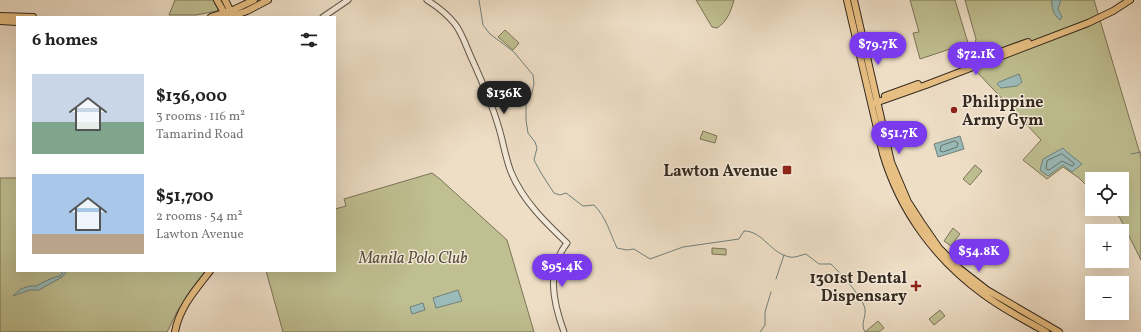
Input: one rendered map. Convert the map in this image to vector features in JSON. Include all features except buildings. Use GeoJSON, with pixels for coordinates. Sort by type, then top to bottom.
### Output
{"type":"FeatureCollection","features":[{"type":"Feature","properties":{"kind":"main road"},"geometry":{"type":"LineString","coordinates":[[217,0],[230,15]]}},
{"type":"Feature","properties":{"kind":"main road"},"geometry":{"type":"LineString","coordinates":[[225,0],[230,15]]}},
{"type":"Feature","properties":{"kind":"main road"},"geometry":{"type":"LineString","coordinates":[[230,15],[254,0]]}},
{"type":"Feature","properties":{"kind":"main road"},"geometry":{"type":"LineString","coordinates":[[230,15],[245,14],[268,0]]}},
{"type":"Feature","properties":{"kind":"main road"},"geometry":{"type":"LineString","coordinates":[[847,0],[874,101],[883,154],[891,178],[908,213],[928,242],[946,262],[984,295],[1046,332]]}},
{"type":"Feature","properties":{"kind":"main road"},"geometry":{"type":"LineString","coordinates":[[854,0],[874,87],[874,101],[879,112],[890,157],[908,202],[939,248],[960,269],[987,290],[1058,332]]}},
{"type":"Feature","properties":{"kind":"main road"},"geometry":{"type":"LineString","coordinates":[[925,83],[1090,18],[1123,0]]}},
{"type":"Feature","properties":{"kind":"main road"},"geometry":{"type":"LineString","coordinates":[[874,101],[1088,23],[1130,0]]}},
{"type":"Feature","properties":{"kind":"main road"},"geometry":{"type":"LineString","coordinates":[[0,16],[16,16]]}},
{"type":"Feature","properties":{"kind":"main road"},"geometry":{"type":"LineString","coordinates":[[0,21],[16,22]]}},
{"type":"Feature","properties":{"kind":"main road"},"geometry":{"type":"LineString","coordinates":[[874,87],[880,93],[889,96]]}},
{"type":"Feature","properties":{"kind":"main road"},"geometry":{"type":"LineString","coordinates":[[879,112],[889,96]]}},
{"type":"Feature","properties":{"kind":"main road"},"geometry":{"type":"LineString","coordinates":[[175,332],[179,317],[188,301],[209,272]]}},
{"type":"Feature","properties":{"kind":"street"},"geometry":{"type":"LineString","coordinates":[[324,16],[348,0]]}},
{"type":"Feature","properties":{"kind":"street"},"geometry":{"type":"LineString","coordinates":[[427,0],[441,9],[450,18],[463,38],[493,109],[511,171],[521,192],[532,207],[567,243],[557,261],[553,286],[555,302],[564,332]]}},
{"type":"Feature","properties":{"kind":"green space"},"geometry":{"type":"Polygon","coordinates":[[[175,0],[213,0],[218,9],[217,11],[196,15],[169,15],[175,0]]]}},
{"type":"Feature","properties":{"kind":"green space"},"geometry":{"type":"Polygon","coordinates":[[[696,0],[734,0],[726,19],[717,28],[712,27],[696,0]]]}},
{"type":"Feature","properties":{"kind":"green space"},"geometry":{"type":"Polygon","coordinates":[[[910,0],[955,0],[968,43],[920,59],[913,33],[919,32],[910,0]]]}},
{"type":"Feature","properties":{"kind":"green space"},"geometry":{"type":"Polygon","coordinates":[[[965,0],[1094,0],[1141,157],[1141,260],[1129,236],[1129,224],[1123,224],[1118,216],[1129,216],[1129,172],[1085,172],[1085,184],[1063,167],[1047,179],[1023,160],[1041,140],[976,71],[972,59],[976,39],[965,0]]]}},
{"type":"Feature","properties":{"kind":"green space"},"geometry":{"type":"Polygon","coordinates":[[[505,30],[519,43],[513,50],[498,37],[505,30]]]}},
{"type":"Feature","properties":{"kind":"green space"},"geometry":{"type":"Polygon","coordinates":[[[703,131],[717,136],[715,143],[700,139],[703,131]]]}},
{"type":"Feature","properties":{"kind":"green space"},"geometry":{"type":"Polygon","coordinates":[[[975,165],[982,171],[970,185],[963,179],[975,165]]]}},
{"type":"Feature","properties":{"kind":"green space","name":"Manila Polo Club"},"geometry":{"type":"Polygon","coordinates":[[[432,173],[507,240],[534,332],[283,332],[266,272],[336,272],[336,209],[346,206],[344,199],[432,173]]]}},
{"type":"Feature","properties":{"kind":"green space"},"geometry":{"type":"Polygon","coordinates":[[[0,178],[16,178],[16,272],[205,272],[178,310],[167,332],[0,332],[0,178]]]}},
{"type":"Feature","properties":{"kind":"green space"},"geometry":{"type":"Polygon","coordinates":[[[953,228],[960,234],[951,246],[944,241],[953,228]]]}},
{"type":"Feature","properties":{"kind":"green space"},"geometry":{"type":"Polygon","coordinates":[[[712,248],[726,249],[726,255],[712,254],[712,248]]]}},
{"type":"Feature","properties":{"kind":"green space"},"geometry":{"type":"Polygon","coordinates":[[[940,310],[945,316],[934,325],[929,319],[940,310]]]}},
{"type":"Feature","properties":{"kind":"green space"},"geometry":{"type":"Polygon","coordinates":[[[878,321],[884,328],[879,332],[865,332],[878,321]]]}},
{"type":"Feature","properties":{"kind":"water"},"geometry":{"type":"Polygon","coordinates":[[[1052,0],[1061,0],[1058,9],[1062,17],[1060,20],[1053,11],[1052,0]]]}},
{"type":"Feature","properties":{"kind":"water"},"geometry":{"type":"Polygon","coordinates":[[[1019,74],[1022,82],[1017,86],[1001,88],[997,84],[999,82],[1019,74]]]}},
{"type":"Feature","properties":{"kind":"water"},"geometry":{"type":"Polygon","coordinates":[[[960,136],[964,149],[938,157],[934,144],[960,136]]]}},
{"type":"Feature","properties":{"kind":"water"},"geometry":{"type":"Polygon","coordinates":[[[1063,148],[1082,164],[1072,172],[1063,165],[1048,176],[1040,170],[1043,159],[1063,148]]]}},
{"type":"Feature","properties":{"kind":"water"},"geometry":{"type":"Polygon","coordinates":[[[62,272],[66,272],[62,277],[39,290],[30,290],[13,296],[23,288],[36,286],[60,276],[62,272]]]}},
{"type":"Feature","properties":{"kind":"water"},"geometry":{"type":"Polygon","coordinates":[[[458,290],[462,301],[436,308],[433,298],[458,290]]]}},
{"type":"Feature","properties":{"kind":"water"},"geometry":{"type":"Polygon","coordinates":[[[423,303],[425,310],[412,314],[410,307],[423,303]]]}},
{"type":"Feature","properties":{"kind":"waterway"},"geometry":{"type":"LineString","coordinates":[[479,0],[483,25],[490,34],[514,52],[533,75],[534,84],[532,93],[526,105],[526,120],[528,133],[535,142],[537,148],[534,160],[541,173],[554,193],[560,195],[566,193],[583,206],[594,205],[605,220],[617,248],[627,250],[634,249],[650,259],[683,247],[739,239],[744,231],[751,232],[762,238],[777,252],[783,255],[796,257],[806,254],[819,264],[831,264],[861,299],[865,310],[863,324],[865,332]]}},
{"type":"Feature","properties":{"kind":"waterway"},"geometry":{"type":"LineString","coordinates":[[1131,154],[1141,152]]}},
{"type":"Feature","properties":{"kind":"waterway"},"geometry":{"type":"LineString","coordinates":[[776,279],[784,255]]}},
{"type":"Feature","properties":{"kind":"waterway"},"geometry":{"type":"LineString","coordinates":[[760,332],[765,325],[765,312],[771,292]]}},
{"type":"Feature","properties":{"kind":"place","name":"Philippine Army Gym"},"geometry":{"type":"Point","coordinates":[954,110]}},
{"type":"Feature","properties":{"kind":"place","name":"Lawton Avenue"},"geometry":{"type":"Point","coordinates":[787,170]}},
{"type":"Feature","properties":{"kind":"place","name":"1301st Dental Dispensary"},"geometry":{"type":"Point","coordinates":[916,286]}}]}
